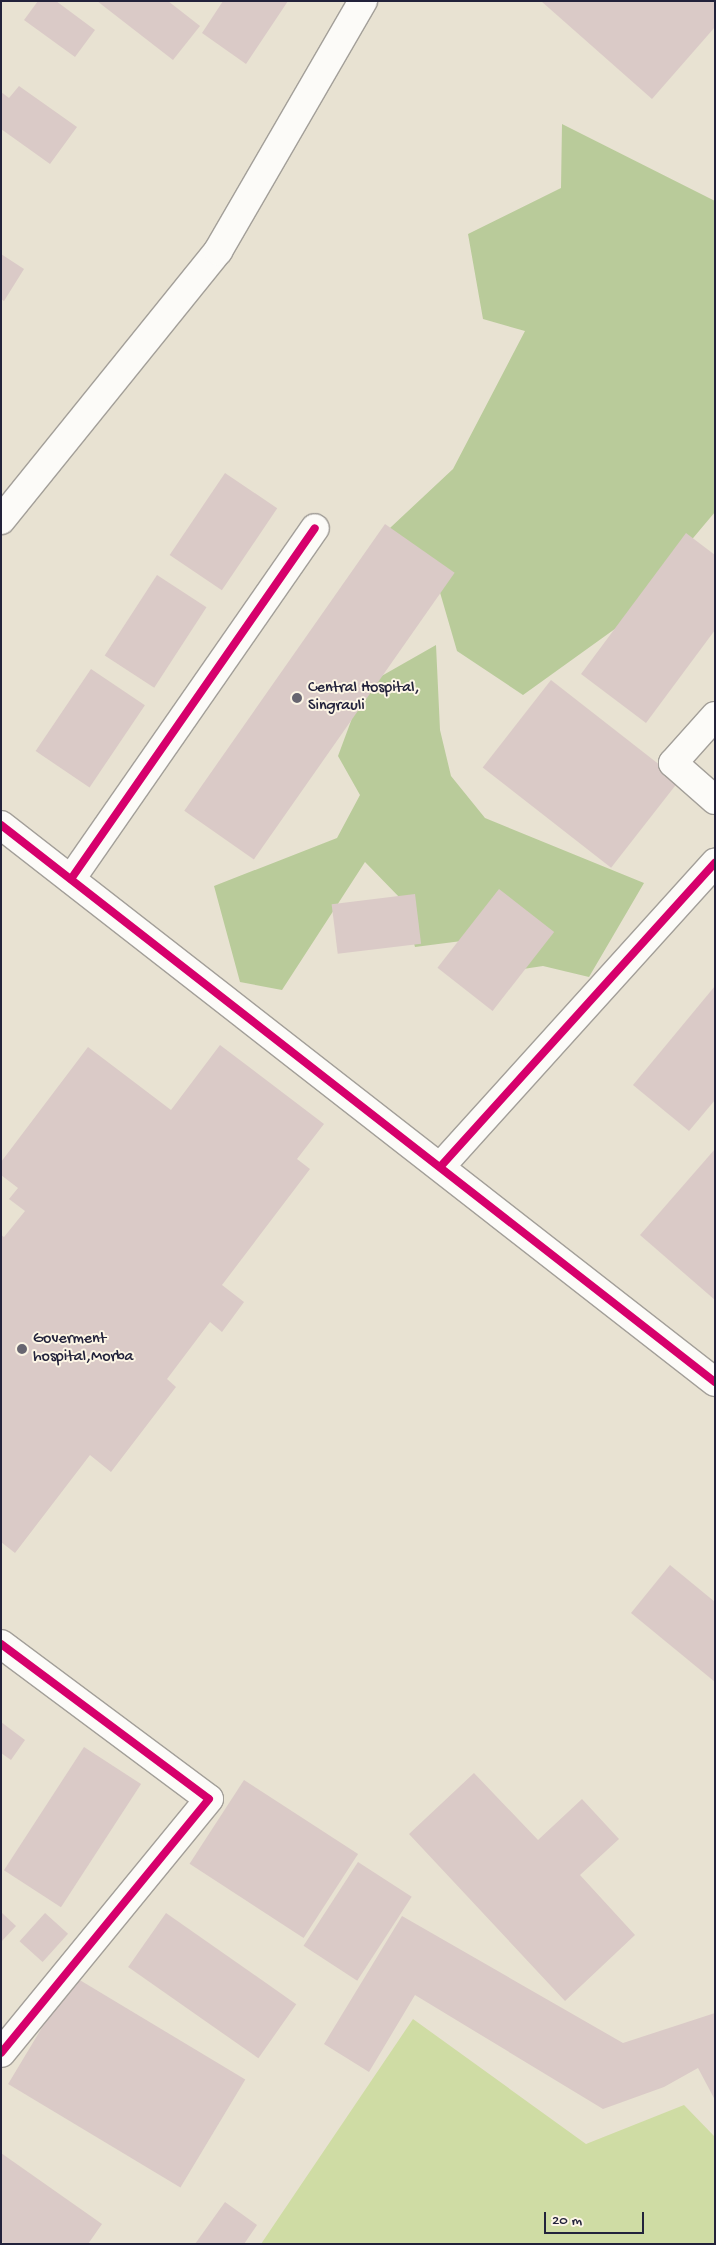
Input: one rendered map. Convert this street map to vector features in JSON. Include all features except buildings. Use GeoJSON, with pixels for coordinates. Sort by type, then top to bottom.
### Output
{"type":"FeatureCollection","features":[{"type":"Feature","properties":{"kind":"street"},"geometry":{"type":"LineString","coordinates":[[1,520],[218,252],[363,1]]}},
{"type":"Feature","properties":{"kind":"street"},"geometry":{"type":"LineString","coordinates":[[71,878],[315,528]]}},
{"type":"Feature","properties":{"kind":"street"},"geometry":{"type":"LineString","coordinates":[[715,716],[673,763],[715,800]]}},
{"type":"Feature","properties":{"kind":"street"},"geometry":{"type":"LineString","coordinates":[[1,825],[441,1166],[715,1382]]}},
{"type":"Feature","properties":{"kind":"street"},"geometry":{"type":"LineString","coordinates":[[441,1166],[715,863]]}},
{"type":"Feature","properties":{"kind":"street"},"geometry":{"type":"LineString","coordinates":[[1,1644],[210,1800],[1,2053]]}},
{"type":"Feature","properties":{"kind":"green space"},"geometry":{"type":"Polygon","coordinates":[[[562,124],[715,201],[715,512],[619,626],[523,695],[457,651],[439,589],[375,542],[453,469],[525,331],[483,319],[468,234],[561,188],[562,124]]]}},
{"type":"Feature","properties":{"kind":"green space"},"geometry":{"type":"Polygon","coordinates":[[[436,645],[440,730],[451,776],[485,818],[644,883],[589,977],[543,966],[468,977],[485,938],[415,947],[402,900],[365,862],[282,990],[240,982],[214,886],[337,838],[360,795],[338,756],[364,686],[436,645]]]}},
{"type":"Feature","properties":{"kind":"green space"},"geometry":{"type":"Polygon","coordinates":[[[413,2019],[586,2144],[684,2105],[715,2137],[715,2244],[261,2244],[413,2019]]]}},
{"type":"Feature","properties":{"kind":"cycle path"},"geometry":{"type":"LineString","coordinates":[[71,879],[315,528]]}},
{"type":"Feature","properties":{"kind":"cycle path"},"geometry":{"type":"LineString","coordinates":[[1,825],[715,1382]]}},
{"type":"Feature","properties":{"kind":"cycle path"},"geometry":{"type":"LineString","coordinates":[[441,1166],[715,863]]}},
{"type":"Feature","properties":{"kind":"cycle path"},"geometry":{"type":"LineString","coordinates":[[1,1644],[209,1799],[1,2053]]}},
{"type":"Feature","properties":{"kind":"place","name":"Central Hospital, Singrauli"},"geometry":{"type":"Point","coordinates":[297,698]}},
{"type":"Feature","properties":{"kind":"place","name":"Goverment hospital,Morba"},"geometry":{"type":"Point","coordinates":[22,1349]}}]}
